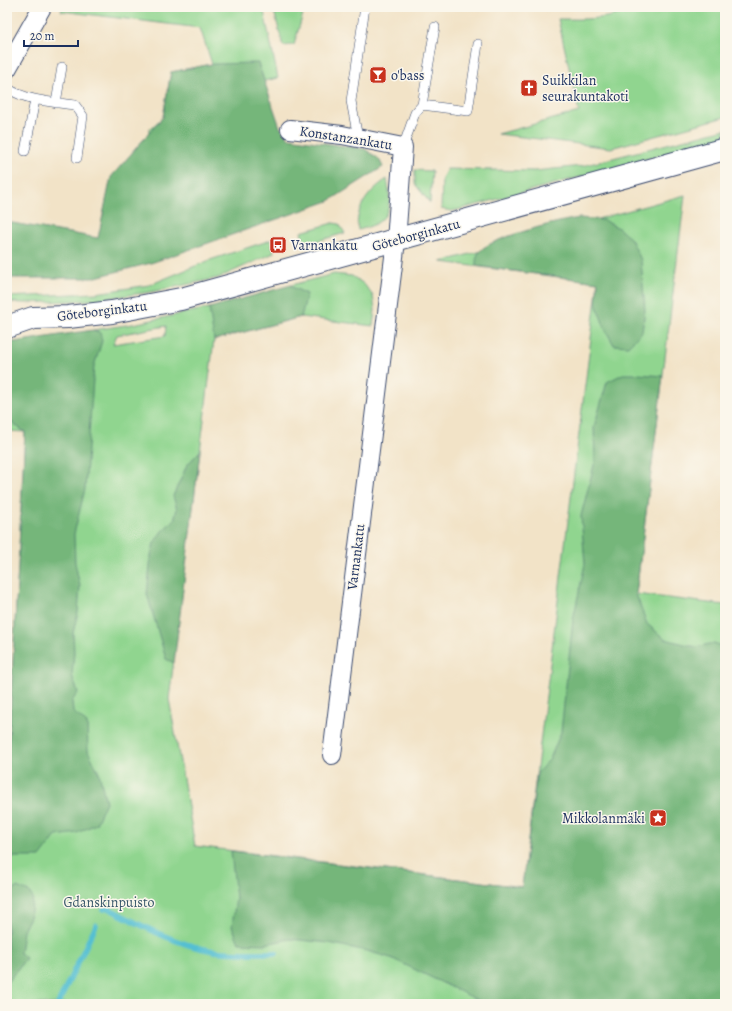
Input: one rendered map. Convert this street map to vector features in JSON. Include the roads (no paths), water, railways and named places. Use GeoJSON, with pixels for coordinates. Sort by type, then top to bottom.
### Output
{"type":"FeatureCollection","features":[{"type":"Feature","properties":{"kind":"street"},"geometry":{"type":"LineString","coordinates":[[7,69],[42,7]]}},
{"type":"Feature","properties":{"kind":"street","name":"Konstanzankatu"},"geometry":{"type":"LineString","coordinates":[[290,129],[358,138],[403,146],[396,241]]}},
{"type":"Feature","properties":{"kind":"street","name":"Göteborginkatu"},"geometry":{"type":"LineString","coordinates":[[7,327],[33,318],[112,312],[181,299],[725,150]]}},
{"type":"Feature","properties":{"kind":"street","name":"Varnankatu"},"geometry":{"type":"LineString","coordinates":[[332,755],[396,241]]}},
{"type":"Feature","properties":{"kind":"street","name":"Göteborginkatu"},"geometry":{"type":"LineString","coordinates":[[7,311],[33,318]]}},
{"type":"Feature","properties":{"kind":"lane"},"geometry":{"type":"LineString","coordinates":[[358,138],[351,101],[365,7]]}},
{"type":"Feature","properties":{"kind":"lane"},"geometry":{"type":"LineString","coordinates":[[403,146],[415,113],[422,105],[435,27]]}},
{"type":"Feature","properties":{"kind":"lane"},"geometry":{"type":"LineString","coordinates":[[422,105],[468,111],[478,44]]}},
{"type":"Feature","properties":{"kind":"lane"},"geometry":{"type":"LineString","coordinates":[[56,103],[62,67]]}},
{"type":"Feature","properties":{"kind":"lane"},"geometry":{"type":"LineString","coordinates":[[7,88],[14,93],[35,100],[75,105],[83,116],[77,158]]}},
{"type":"Feature","properties":{"kind":"lane"},"geometry":{"type":"LineString","coordinates":[[25,151],[35,100]]}},
{"type":"Feature","properties":{"kind":"waterway"},"geometry":{"type":"LineString","coordinates":[[104,909],[106,907],[158,934],[200,948],[230,953],[276,953]]}},
{"type":"Feature","properties":{"kind":"waterway"},"geometry":{"type":"LineString","coordinates":[[58,1004],[96,925]]}},
{"type":"Feature","properties":{"kind":"place","name":"o'bass"},"geometry":{"type":"Point","coordinates":[378,75]}},
{"type":"Feature","properties":{"kind":"place","name":"Suikkilan seurakuntakoti"},"geometry":{"type":"Point","coordinates":[529,88]}},
{"type":"Feature","properties":{"kind":"place","name":"Varnankatu"},"geometry":{"type":"Point","coordinates":[278,245]}},
{"type":"Feature","properties":{"kind":"place","name":"Mikkolanmäki"},"geometry":{"type":"Point","coordinates":[658,818]}},
{"type":"Feature","properties":{"kind":"park label","name":"Gdanskinpuisto"},"geometry":{"type":"Point","coordinates":[109,902]}}]}
